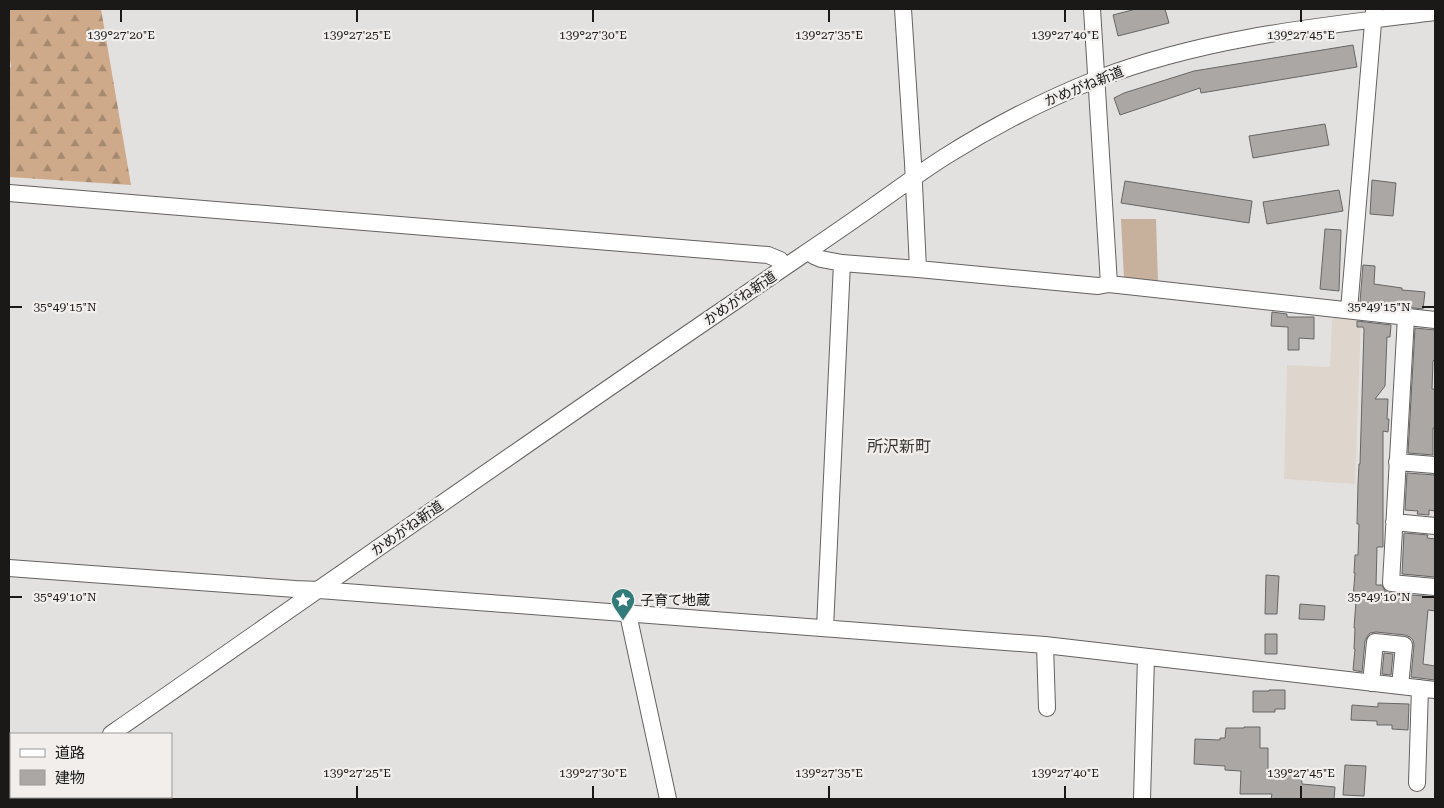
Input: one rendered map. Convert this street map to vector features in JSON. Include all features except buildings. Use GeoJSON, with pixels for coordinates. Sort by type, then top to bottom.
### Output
{"type":"FeatureCollection","features":[{"type":"Feature","properties":{"kind":"street"},"geometry":{"type":"LineString","coordinates":[[902,9],[914,177],[918,269]]}},
{"type":"Feature","properties":{"kind":"street"},"geometry":{"type":"LineString","coordinates":[[1092,9],[1109,284]]}},
{"type":"Feature","properties":{"kind":"street","name":"かめがね新道"},"geometry":{"type":"LineString","coordinates":[[112,733],[624,376],[810,251],[914,177],[998,125],[1042,103],[1096,80],[1156,59],[1243,38],[1374,14],[1435,12]]}},
{"type":"Feature","properties":{"kind":"street"},"geometry":{"type":"LineString","coordinates":[[1349,310],[1374,14]]}},
{"type":"Feature","properties":{"kind":"street"},"geometry":{"type":"LineString","coordinates":[[9,193],[768,255],[780,260],[786,267]]}},
{"type":"Feature","properties":{"kind":"street"},"geometry":{"type":"LineString","coordinates":[[810,251],[814,256],[842,263],[1098,286],[1109,284],[1435,320]]}},
{"type":"Feature","properties":{"kind":"street"},"geometry":{"type":"LineString","coordinates":[[825,628],[842,263]]}},
{"type":"Feature","properties":{"kind":"street"},"geometry":{"type":"LineString","coordinates":[[1406,316],[1391,583],[1435,587]]}},
{"type":"Feature","properties":{"kind":"street"},"geometry":{"type":"LineString","coordinates":[[1397,462],[1435,465]]}},
{"type":"Feature","properties":{"kind":"street"},"geometry":{"type":"LineString","coordinates":[[1394,522],[1435,526]]}},
{"type":"Feature","properties":{"kind":"street"},"geometry":{"type":"LineString","coordinates":[[9,568],[1045,645],[1428,689],[1417,783]]}},
{"type":"Feature","properties":{"kind":"street"},"geometry":{"type":"LineString","coordinates":[[628,614],[668,799]]}},
{"type":"Feature","properties":{"kind":"street"},"geometry":{"type":"LineString","coordinates":[[1371,683],[1375,642],[1404,644],[1400,686]]}},
{"type":"Feature","properties":{"kind":"street"},"geometry":{"type":"LineString","coordinates":[[1045,645],[1047,708]]}},
{"type":"Feature","properties":{"kind":"street"},"geometry":{"type":"LineString","coordinates":[[1142,799],[1146,658]]}},
{"type":"Feature","properties":{"kind":"shaded area"},"geometry":{"type":"Polygon","coordinates":[[[1121,219],[1156,219],[1158,282],[1124,279],[1121,219]]]}},
{"type":"Feature","properties":{"kind":"shaded area"},"geometry":{"type":"Polygon","coordinates":[[[1334,317],[1361,320],[1355,484],[1284,479],[1287,365],[1330,367],[1332,320],[1334,317]]]}},
{"type":"Feature","properties":{"kind":"green space"},"geometry":{"type":"Polygon","coordinates":[[[9,9],[101,9],[131,185],[9,177],[9,68],[11,67],[9,9]]]}},
{"type":"Feature","properties":{"kind":"place","name":"子育て地蔵"},"geometry":{"type":"Point","coordinates":[623,621]}},
{"type":"Feature","properties":{"kind":"district","name":"所沢新町"},"geometry":{"type":"Point","coordinates":[899,446]}}]}
